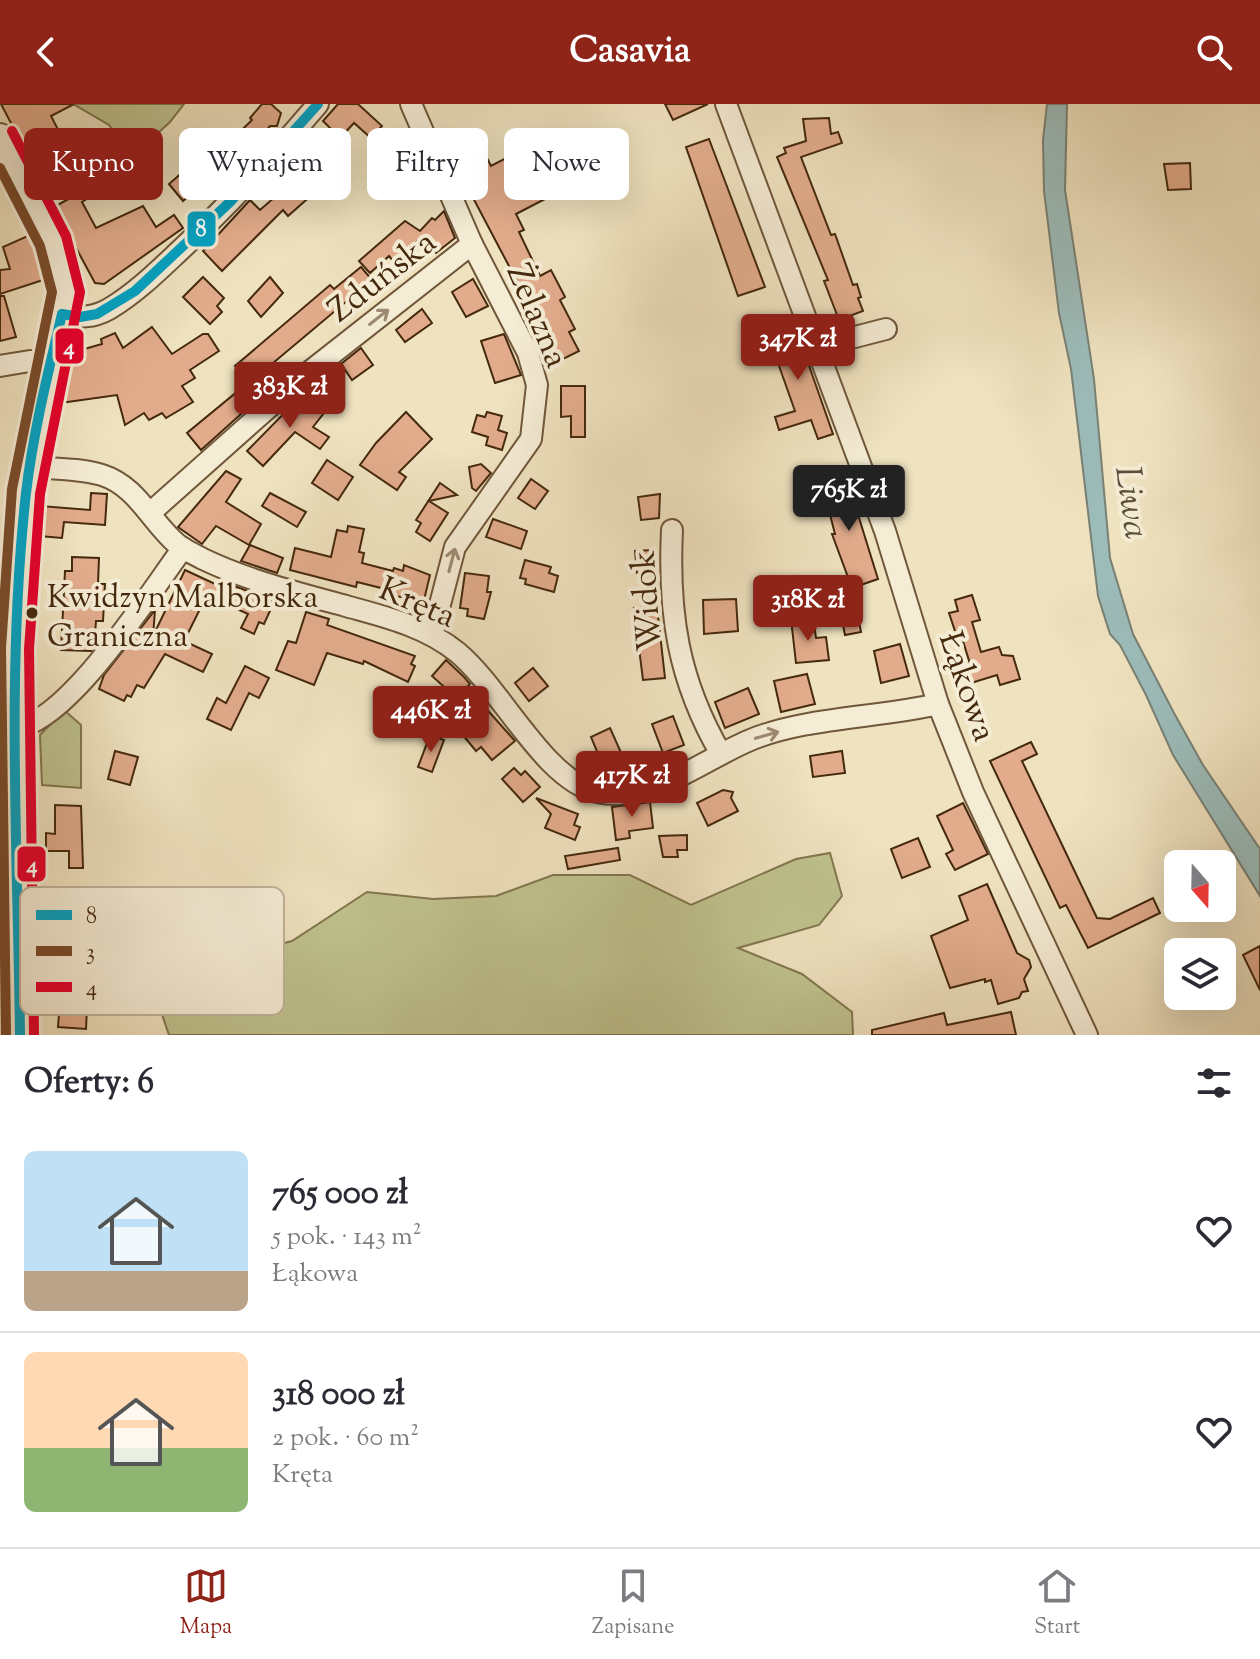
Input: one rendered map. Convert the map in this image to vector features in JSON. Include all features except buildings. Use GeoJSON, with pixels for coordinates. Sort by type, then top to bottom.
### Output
{"type":"FeatureCollection","features":[{"type":"Feature","properties":{"kind":"street"},"geometry":{"type":"LineString","coordinates":[[62,314],[82,318],[96,315],[129,295],[194,238],[267,163],[318,104]]}},
{"type":"Feature","properties":{"kind":"street","name":"Żelazna"},"geometry":{"type":"LineString","coordinates":[[411,104],[472,244],[528,353],[535,376],[537,402],[531,439],[522,455],[465,528],[455,547],[432,635]]}},
{"type":"Feature","properties":{"kind":"street","name":"Łąkowa"},"geometry":{"type":"LineString","coordinates":[[726,104],[885,531],[938,704],[973,792],[1087,1035]]}},
{"type":"Feature","properties":{"kind":"street"},"geometry":{"type":"LineString","coordinates":[[0,137],[53,241],[66,292],[30,467],[15,649],[14,728],[8,793],[20,1035]]}},
{"type":"Feature","properties":{"kind":"street","name":"Zduńska"},"geometry":{"type":"LineString","coordinates":[[150,513],[304,376],[472,244]]}},
{"type":"Feature","properties":{"kind":"street"},"geometry":{"type":"LineString","coordinates":[[816,347],[886,329]]}},
{"type":"Feature","properties":{"kind":"street"},"geometry":{"type":"LineString","coordinates":[[0,366],[30,361],[50,364]]}},
{"type":"Feature","properties":{"kind":"street","name":"Kręta"},"geometry":{"type":"LineString","coordinates":[[30,467],[73,469],[104,476],[131,492],[183,548],[252,580],[403,622],[432,635],[473,667],[556,767],[573,783],[597,792],[624,794],[654,788],[751,739],[787,729],[938,704]]}},
{"type":"Feature","properties":{"kind":"street","name":"Widok"},"geometry":{"type":"LineString","coordinates":[[672,530],[670,578],[676,639],[700,718],[721,754]]}},
{"type":"Feature","properties":{"kind":"street"},"geometry":{"type":"LineString","coordinates":[[14,728],[29,727],[71,692],[140,611],[183,548]]}},
{"type":"Feature","properties":{"kind":"green space"},"geometry":{"type":"Polygon","coordinates":[[[73,104],[184,104],[163,128],[111,128],[73,104]]]}},
{"type":"Feature","properties":{"kind":"green space"},"geometry":{"type":"Polygon","coordinates":[[[64,710],[81,725],[81,788],[42,785],[40,735],[64,710]]]}},
{"type":"Feature","properties":{"kind":"green space"},"geometry":{"type":"Polygon","coordinates":[[[830,853],[842,896],[819,925],[738,948],[802,974],[852,1012],[853,1035],[169,1035],[162,1015],[284,1015],[284,943],[292,941],[367,892],[433,899],[496,896],[553,875],[630,875],[691,905],[796,859],[830,853]]]}},
{"type":"Feature","properties":{"kind":"water"},"geometry":{"type":"Polygon","coordinates":[[[1047,104],[1067,104],[1065,190],[1094,379],[1110,558],[1133,634],[1203,765],[1260,849],[1260,896],[1236,857],[1236,850],[1232,850],[1173,755],[1120,645],[1110,634],[1098,596],[1071,369],[1059,313],[1044,191],[1043,140],[1047,104]]]}},
{"type":"Feature","properties":{"kind":"transit line","name":"8"},"geometry":{"type":"LineString","coordinates":[[62,314],[80,317],[97,314],[135,291],[231,201],[318,104]]}},
{"type":"Feature","properties":{"kind":"transit line","name":"4"},"geometry":{"type":"LineString","coordinates":[[12,131],[66,236],[80,292],[40,494],[29,649],[32,887]]}},
{"type":"Feature","properties":{"kind":"transit line","name":"3"},"geometry":{"type":"LineString","coordinates":[[0,168],[40,246],[52,292],[12,489],[1,648],[6,1035]]}},
{"type":"Feature","properties":{"kind":"transit line","name":"8"},"geometry":{"type":"LineString","coordinates":[[20,1035],[16,628],[26,493],[41,403],[62,314]]}},
{"type":"Feature","properties":{"kind":"transit line","name":"4"},"geometry":{"type":"LineString","coordinates":[[34,1015],[34,1035]]}},
{"type":"Feature","properties":{"kind":"place","name":"Kwidzyn Malborska Graniczna"},"geometry":{"type":"Point","coordinates":[32,613]}},
{"type":"Feature","properties":{"kind":"water label","name":"Liwa"},"geometry":{"type":"Point","coordinates":[1134,502]}}]}
